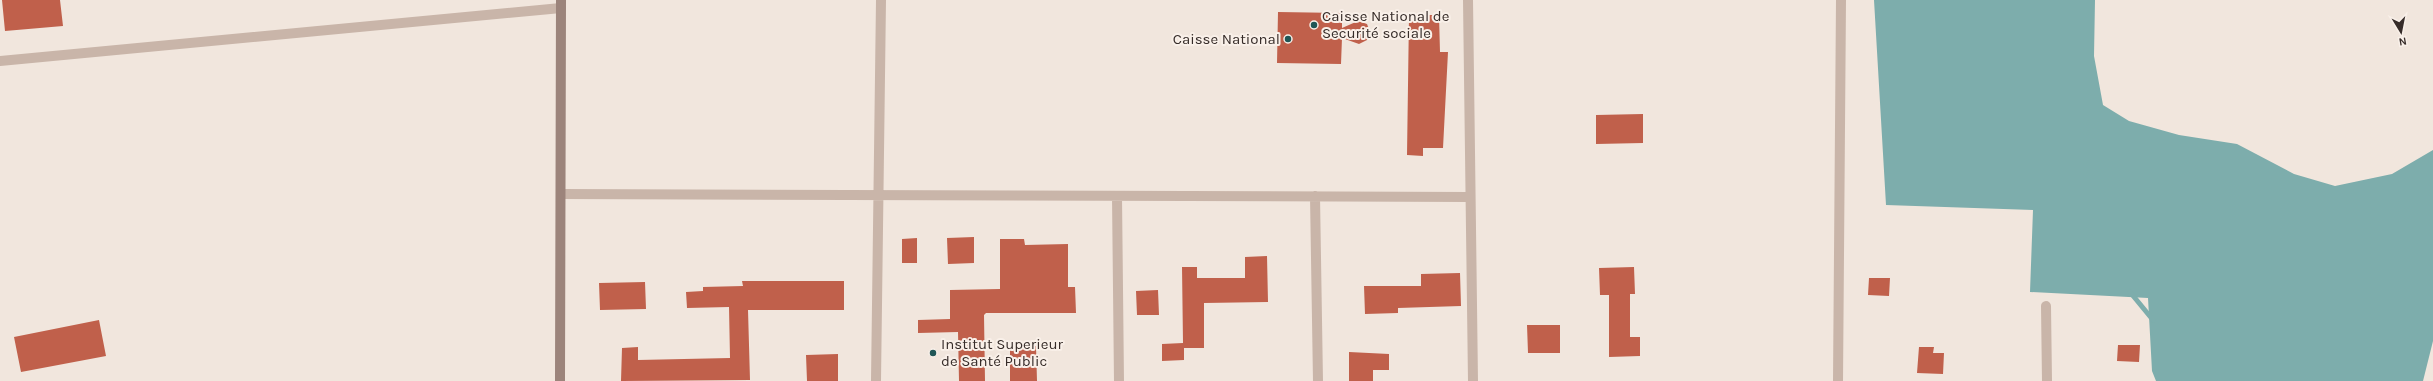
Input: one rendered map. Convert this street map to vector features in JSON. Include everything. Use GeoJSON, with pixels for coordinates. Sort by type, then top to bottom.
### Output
{"type":"FeatureCollection","features":[{"type":"Feature","properties":{"kind":"main road"},"geometry":{"type":"LineString","coordinates":[[560,381],[561,4]]}},
{"type":"Feature","properties":{"kind":"street"},"geometry":{"type":"LineString","coordinates":[[876,381],[881,0]]}},
{"type":"Feature","properties":{"kind":"street"},"geometry":{"type":"LineString","coordinates":[[1468,0],[1469,197],[1473,381]]}},
{"type":"Feature","properties":{"kind":"street"},"geometry":{"type":"LineString","coordinates":[[1838,381],[1841,0]]}},
{"type":"Feature","properties":{"kind":"street"},"geometry":{"type":"LineString","coordinates":[[0,61],[561,4]]}},
{"type":"Feature","properties":{"kind":"street"},"geometry":{"type":"LineString","coordinates":[[561,194],[1469,197]]}},
{"type":"Feature","properties":{"kind":"street"},"geometry":{"type":"LineString","coordinates":[[1117,196],[1119,381]]}},
{"type":"Feature","properties":{"kind":"street"},"geometry":{"type":"LineString","coordinates":[[1315,196],[1318,381]]}},
{"type":"Feature","properties":{"kind":"street"},"geometry":{"type":"LineString","coordinates":[[2046,306],[2047,381]]}},
{"type":"Feature","properties":{"kind":"water"},"geometry":{"type":"Polygon","coordinates":[[[1874,0],[2095,0],[2094,56],[2103,105],[2129,121],[2179,135],[2237,144],[2294,174],[2335,186],[2392,174],[2433,150],[2433,341],[2423,381],[2156,381],[2152,371],[2148,298],[2030,292],[2033,210],[1886,205],[1874,0]]]}},
{"type":"Feature","properties":{"kind":"building"},"geometry":{"type":"Polygon","coordinates":[[[2,0],[60,0],[63,26],[5,31],[2,0]]]}},
{"type":"Feature","properties":{"kind":"building","name":"Caisse National"},"geometry":{"type":"Polygon","coordinates":[[[1278,12],[1342,13],[1342,28],[1358,21],[1367,24],[1370,32],[1367,40],[1359,44],[1342,38],[1341,64],[1277,63],[1278,12]]]}},
{"type":"Feature","properties":{"kind":"building"},"geometry":{"type":"Polygon","coordinates":[[[1409,15],[1439,15],[1440,52],[1448,52],[1443,148],[1423,148],[1423,156],[1407,155],[1409,15]]]}},
{"type":"Feature","properties":{"kind":"building"},"geometry":{"type":"Polygon","coordinates":[[[1643,114],[1643,143],[1596,144],[1596,115],[1643,114]]]}},
{"type":"Feature","properties":{"kind":"building"},"geometry":{"type":"Polygon","coordinates":[[[974,237],[974,263],[948,264],[947,238],[974,237]]]}},
{"type":"Feature","properties":{"kind":"building"},"geometry":{"type":"Polygon","coordinates":[[[917,238],[917,263],[902,263],[902,239],[917,238]]]}},
{"type":"Feature","properties":{"kind":"building"},"geometry":{"type":"Polygon","coordinates":[[[1000,239],[1024,239],[1025,245],[1068,244],[1068,287],[1075,287],[1076,313],[986,313],[984,315],[985,381],[959,381],[958,332],[918,333],[918,320],[950,319],[950,290],[1000,289],[1000,239]]]}},
{"type":"Feature","properties":{"kind":"building"},"geometry":{"type":"Polygon","coordinates":[[[1267,256],[1268,302],[1204,303],[1204,348],[1184,348],[1184,360],[1162,361],[1162,344],[1183,343],[1182,267],[1197,267],[1197,278],[1245,278],[1245,257],[1267,256]]]}},
{"type":"Feature","properties":{"kind":"building"},"geometry":{"type":"Polygon","coordinates":[[[1634,267],[1635,294],[1630,294],[1630,337],[1640,337],[1640,356],[1609,357],[1609,295],[1600,295],[1599,268],[1634,267]]]}},
{"type":"Feature","properties":{"kind":"building"},"geometry":{"type":"Polygon","coordinates":[[[1460,273],[1461,306],[1398,308],[1398,313],[1365,314],[1364,286],[1421,286],[1421,274],[1460,273]]]}},
{"type":"Feature","properties":{"kind":"building"},"geometry":{"type":"Polygon","coordinates":[[[1869,278],[1890,278],[1889,296],[1868,295],[1869,278]]]}},
{"type":"Feature","properties":{"kind":"building"},"geometry":{"type":"Polygon","coordinates":[[[742,281],[844,281],[844,310],[748,310],[750,380],[621,381],[622,348],[638,347],[638,360],[730,358],[729,307],[687,308],[686,292],[703,291],[703,287],[743,286],[742,281]]]}},
{"type":"Feature","properties":{"kind":"building"},"geometry":{"type":"Polygon","coordinates":[[[645,282],[646,309],[600,310],[599,283],[645,282]]]}},
{"type":"Feature","properties":{"kind":"building"},"geometry":{"type":"Polygon","coordinates":[[[1158,290],[1159,315],[1137,315],[1136,291],[1158,290]]]}},
{"type":"Feature","properties":{"kind":"building"},"geometry":{"type":"Polygon","coordinates":[[[99,320],[106,356],[21,372],[14,337],[99,320]]]}},
{"type":"Feature","properties":{"kind":"building"},"geometry":{"type":"Polygon","coordinates":[[[1527,325],[1560,325],[1560,353],[1528,353],[1527,325]]]}},
{"type":"Feature","properties":{"kind":"building"},"geometry":{"type":"Polygon","coordinates":[[[2118,345],[2140,345],[2139,362],[2117,361],[2118,345]]]}},
{"type":"Feature","properties":{"kind":"building"},"geometry":{"type":"Polygon","coordinates":[[[1010,346],[1036,346],[1037,381],[1010,381],[1010,346]]]}},
{"type":"Feature","properties":{"kind":"building"},"geometry":{"type":"Polygon","coordinates":[[[1919,347],[1934,347],[1933,353],[1944,353],[1943,374],[1917,373],[1919,347]]]}},
{"type":"Feature","properties":{"kind":"building"},"geometry":{"type":"Polygon","coordinates":[[[1349,352],[1389,354],[1389,370],[1373,370],[1373,381],[1349,381],[1349,352]]]}},
{"type":"Feature","properties":{"kind":"building"},"geometry":{"type":"Polygon","coordinates":[[[838,354],[838,381],[807,381],[806,355],[838,354]]]}},
{"type":"Feature","properties":{"kind":"waterway"},"geometry":{"type":"LineString","coordinates":[[2130,292],[2153,320]]}},
{"type":"Feature","properties":{"kind":"place","name":"Caisse National de Securité sociale"},"geometry":{"type":"Point","coordinates":[1314,25]}},
{"type":"Feature","properties":{"kind":"place","name":"Caisse National"},"geometry":{"type":"Point","coordinates":[1288,39]}},
{"type":"Feature","properties":{"kind":"place","name":"Institut Superieur de Santé Public"},"geometry":{"type":"Point","coordinates":[933,353]}}]}
